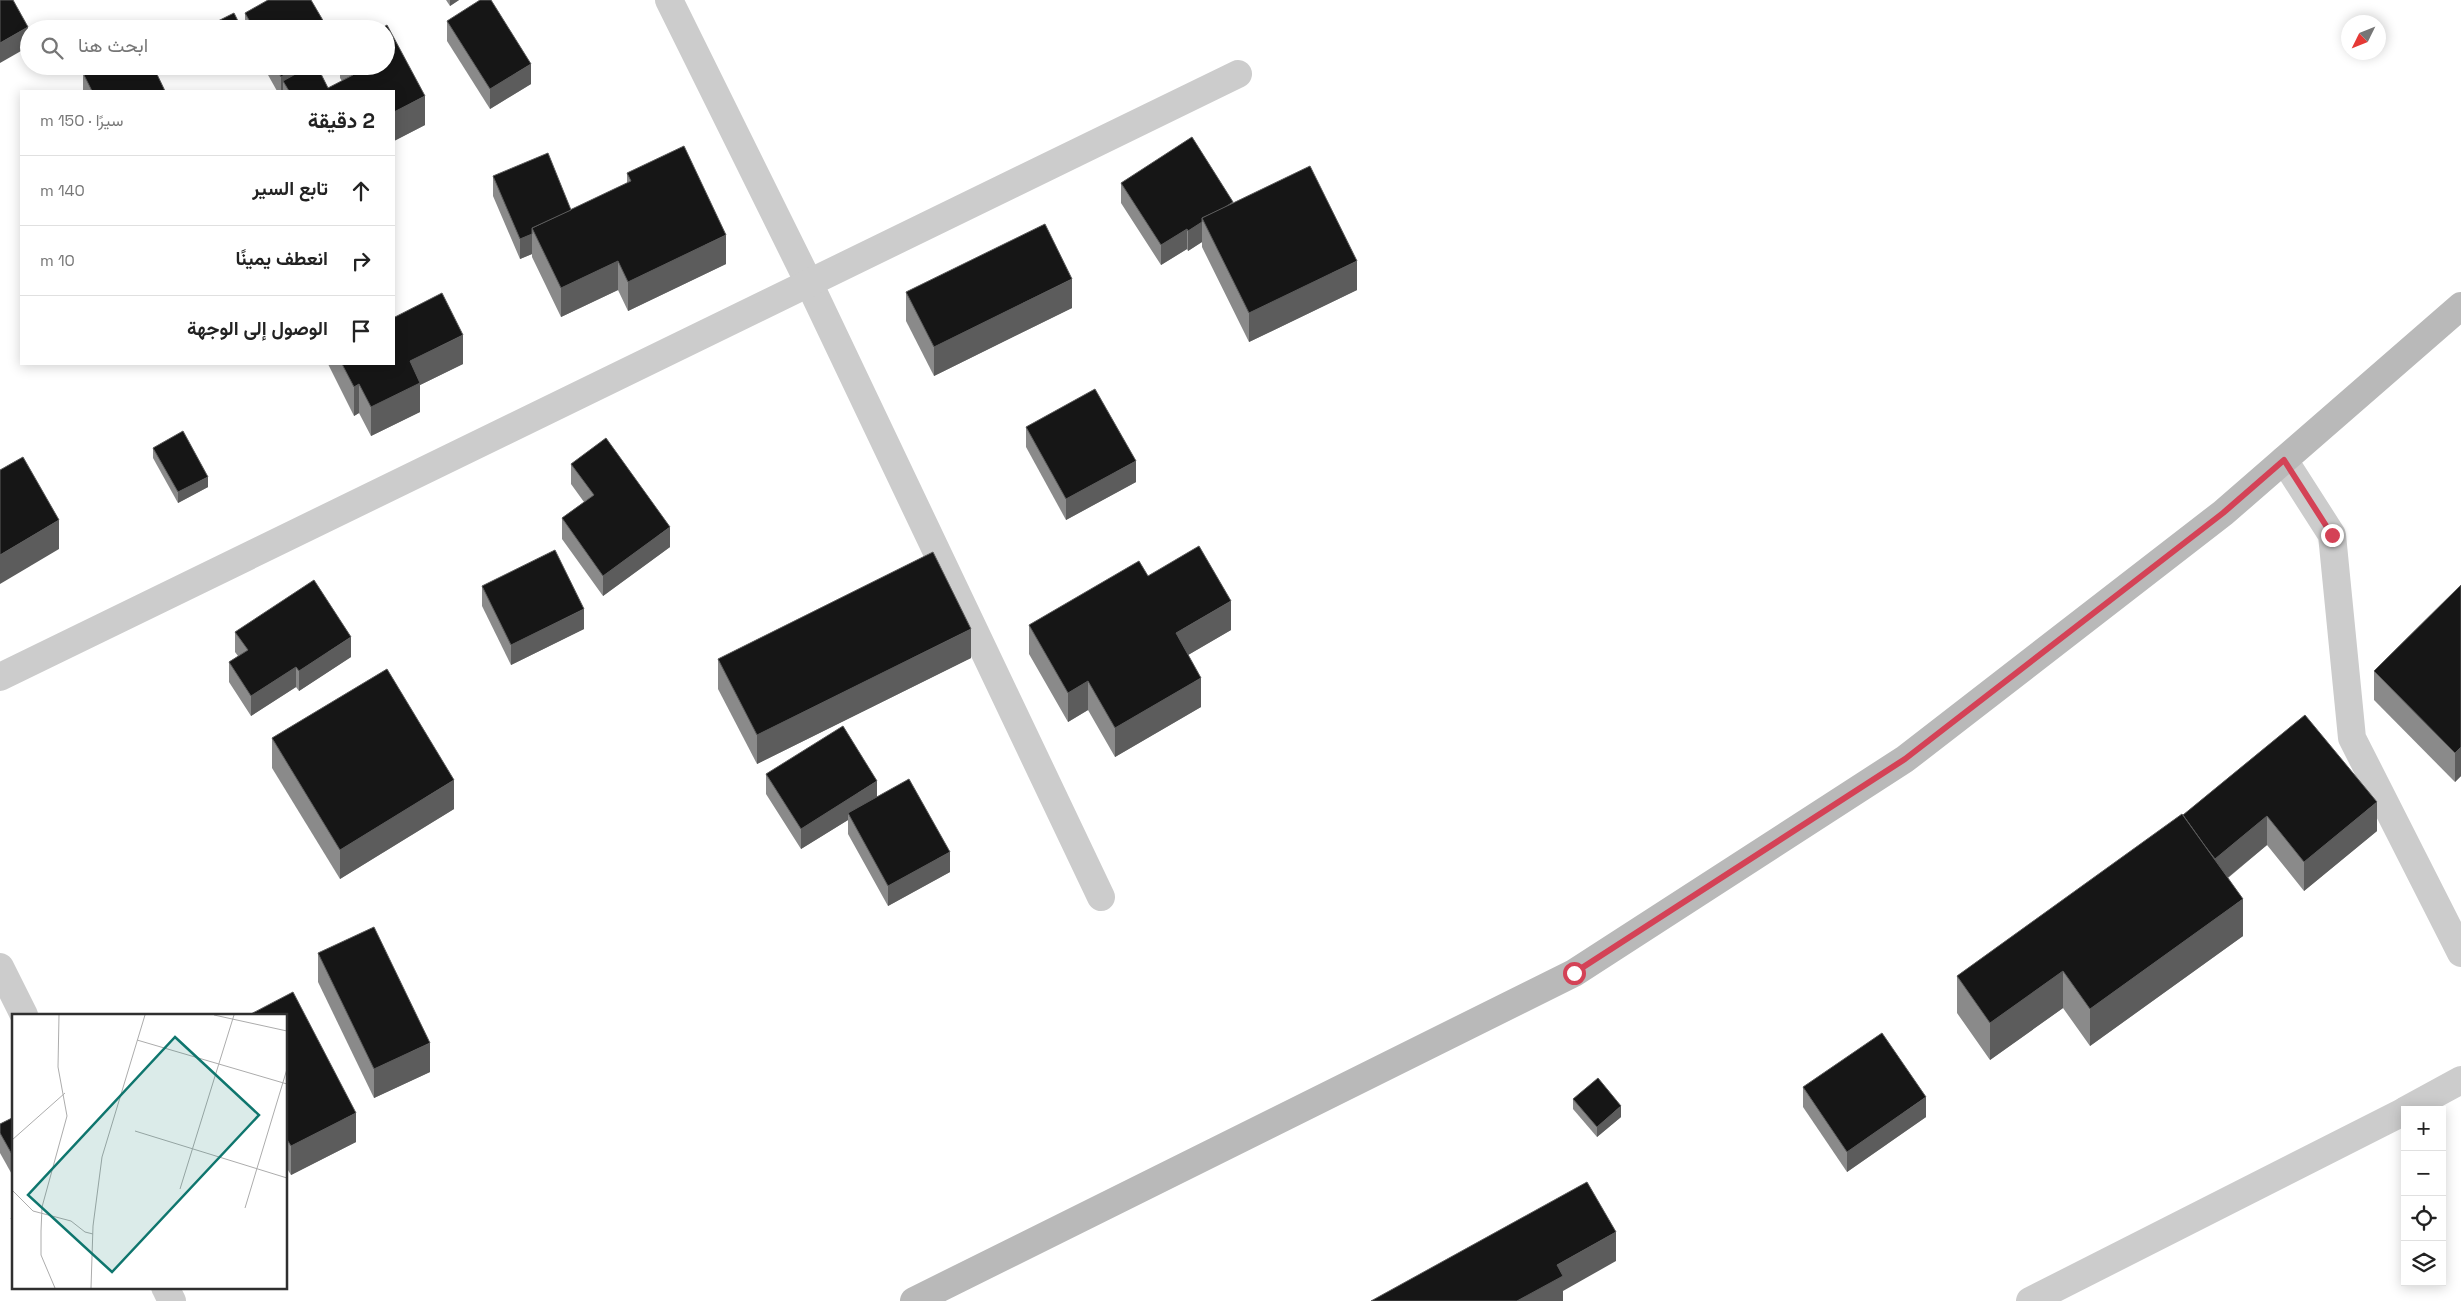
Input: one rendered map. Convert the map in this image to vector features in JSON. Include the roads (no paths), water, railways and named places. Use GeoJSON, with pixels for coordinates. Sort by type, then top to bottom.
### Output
{"type":"FeatureCollection","features":[{"type":"Feature","properties":{"kind":"main road"},"geometry":{"type":"LineString","coordinates":[[914,1301],[1574,973],[1905,759],[2223,513],[2461,306]]}},
{"type":"Feature","properties":{"kind":"street"},"geometry":{"type":"LineString","coordinates":[[668,0],[809,283],[1101,897]]}},
{"type":"Feature","properties":{"kind":"street"},"geometry":{"type":"LineString","coordinates":[[0,677],[1238,74]]}},
{"type":"Feature","properties":{"kind":"street"},"geometry":{"type":"LineString","coordinates":[[2284,460],[2332,535],[2352,738],[2461,953]]}},
{"type":"Feature","properties":{"kind":"street"},"geometry":{"type":"LineString","coordinates":[[0,967],[24,1014]]}},
{"type":"Feature","properties":{"kind":"street"},"geometry":{"type":"LineString","coordinates":[[2413,1106],[2461,1080]]}},
{"type":"Feature","properties":{"kind":"street"},"geometry":{"type":"LineString","coordinates":[[2030,1301],[2401,1113]]}},
{"type":"Feature","properties":{"kind":"street"},"geometry":{"type":"LineString","coordinates":[[166,1288],[172,1301]]}}]}
